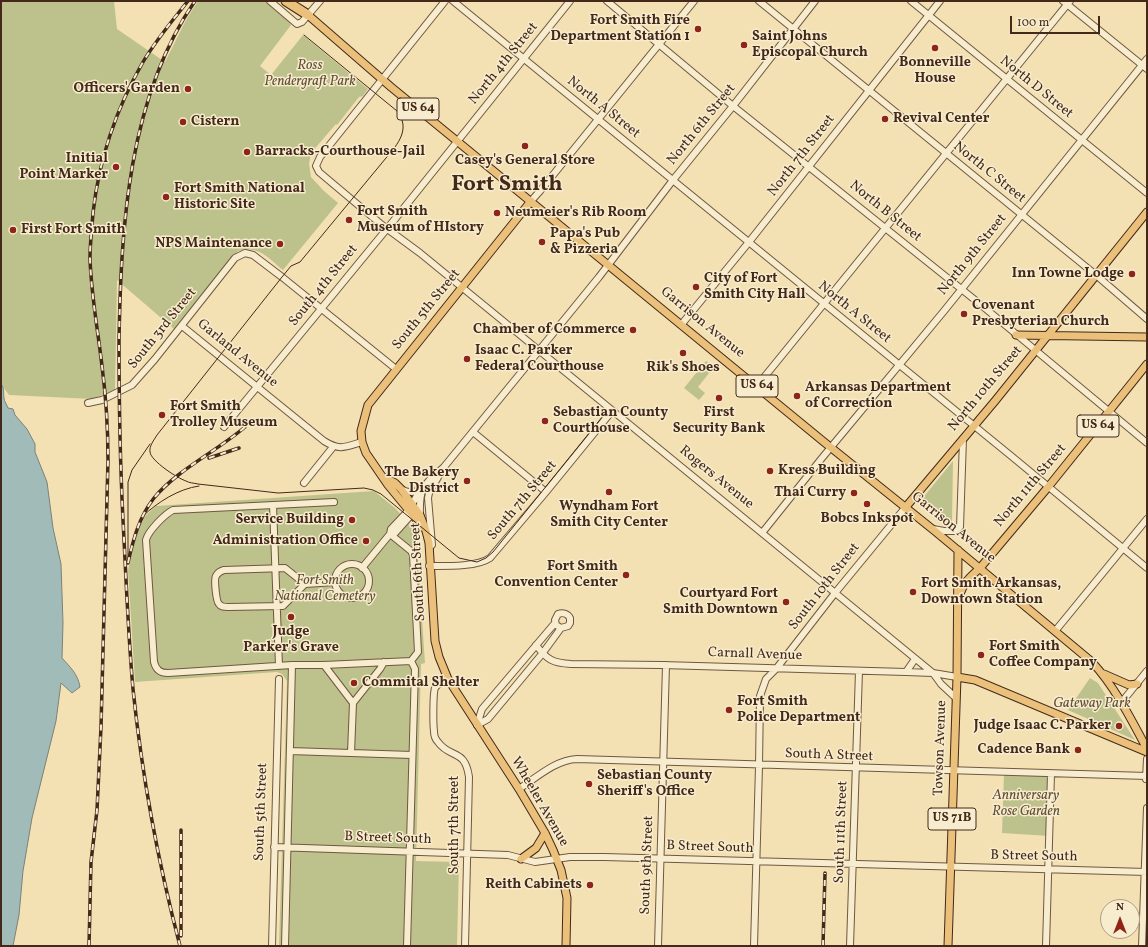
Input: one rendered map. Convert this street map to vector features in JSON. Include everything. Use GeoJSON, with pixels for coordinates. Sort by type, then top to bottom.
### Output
{"type":"FeatureCollection","features":[{"type":"Feature","properties":{"kind":"highway","name":"Garrison Avenue"},"geometry":{"type":"LineString","coordinates":[[286,1],[308,15]]}},
{"type":"Feature","properties":{"kind":"highway","name":"Garrison Avenue"},"geometry":{"type":"LineString","coordinates":[[298,1],[308,15]]}},
{"type":"Feature","properties":{"kind":"main road","name":"Garrison Avenue"},"geometry":{"type":"LineString","coordinates":[[308,15],[383,80],[457,141],[1056,630],[1103,673],[1147,749]]}},
{"type":"Feature","properties":{"kind":"main road","name":"South 5th Street"},"geometry":{"type":"LineString","coordinates":[[362,442],[361,431],[368,405],[531,201]]}},
{"type":"Feature","properties":{"kind":"main road","name":"North 10th Street"},"geometry":{"type":"LineString","coordinates":[[906,508],[1147,212]]}},
{"type":"Feature","properties":{"kind":"main road"},"geometry":{"type":"LineString","coordinates":[[1016,335],[1147,337]]}},
{"type":"Feature","properties":{"kind":"main road","name":"North 11th Street"},"geometry":{"type":"LineString","coordinates":[[980,568],[1049,486],[1147,364]]}},
{"type":"Feature","properties":{"kind":"main road"},"geometry":{"type":"LineString","coordinates":[[362,442],[366,453],[388,485],[411,510],[420,516],[429,543],[428,551]]}},
{"type":"Feature","properties":{"kind":"main road"},"geometry":{"type":"LineString","coordinates":[[383,477],[396,483],[401,489],[411,510],[421,525],[428,551]]}},
{"type":"Feature","properties":{"kind":"main road","name":"Towson Avenue"},"geometry":{"type":"LineString","coordinates":[[948,946],[957,677],[958,550]]}},
{"type":"Feature","properties":{"kind":"main road","name":"South 6th Street"},"geometry":{"type":"LineString","coordinates":[[428,551],[436,647],[448,679]]}},
{"type":"Feature","properties":{"kind":"main road","name":"Towson Avenue"},"geometry":{"type":"LineString","coordinates":[[958,600],[963,585],[980,568]]}},
{"type":"Feature","properties":{"kind":"main road"},"geometry":{"type":"LineString","coordinates":[[1103,673],[1129,685],[1137,684]]}},
{"type":"Feature","properties":{"kind":"main road"},"geometry":{"type":"LineString","coordinates":[[957,677],[975,680],[1147,752]]}},
{"type":"Feature","properties":{"kind":"main road"},"geometry":{"type":"LineString","coordinates":[[448,679],[477,724]]}},
{"type":"Feature","properties":{"kind":"main road","name":"Wheeler Avenue"},"geometry":{"type":"LineString","coordinates":[[477,724],[519,789],[545,833],[557,860],[561,870],[567,898],[566,946]]}},
{"type":"Feature","properties":{"kind":"main road"},"geometry":{"type":"LineString","coordinates":[[521,859],[536,848],[545,833]]}},
{"type":"Feature","properties":{"kind":"street"},"geometry":{"type":"LineString","coordinates":[[270,1],[297,24],[302,22],[320,1]]}},
{"type":"Feature","properties":{"kind":"street"},"geometry":{"type":"LineString","coordinates":[[383,80],[445,1]]}},
{"type":"Feature","properties":{"kind":"street","name":"North A Street"},"geometry":{"type":"LineString","coordinates":[[453,1],[1049,486],[1147,568]]}},
{"type":"Feature","properties":{"kind":"street","name":"North 4th Street"},"geometry":{"type":"LineString","coordinates":[[457,141],[570,1]]}},
{"type":"Feature","properties":{"kind":"street","name":"North B Street"},"geometry":{"type":"LineString","coordinates":[[607,1],[734,106],[961,289],[1147,443]]}},
{"type":"Feature","properties":{"kind":"street"},"geometry":{"type":"LineString","coordinates":[[531,201],[694,1]]}},
{"type":"Feature","properties":{"kind":"street","name":"North C Street"},"geometry":{"type":"LineString","coordinates":[[758,1],[1020,215],[1096,275],[1147,320]]}},
{"type":"Feature","properties":{"kind":"street","name":"North 6th Street"},"geometry":{"type":"LineString","coordinates":[[608,265],[673,180],[734,106],[815,1]]}},
{"type":"Feature","properties":{"kind":"street","name":"North D Street"},"geometry":{"type":"LineString","coordinates":[[911,1],[1147,193]]}},
{"type":"Feature","properties":{"kind":"street","name":"North 7th Street"},"geometry":{"type":"LineString","coordinates":[[681,325],[749,242],[940,1]]}},
{"type":"Feature","properties":{"kind":"street"},"geometry":{"type":"LineString","coordinates":[[757,386],[1007,79],[1067,2],[1145,67]]}},
{"type":"Feature","properties":{"kind":"street","name":"North 9th Street"},"geometry":{"type":"LineString","coordinates":[[831,447],[1020,215],[1145,67],[1147,59]]}},
{"type":"Feature","properties":{"kind":"street","name":"Rogers Avenue"},"geometry":{"type":"LineString","coordinates":[[383,80],[320,157],[316,166],[319,172],[462,287],[915,658]]}},
{"type":"Feature","properties":{"kind":"street","name":"South 4th Street"},"geometry":{"type":"LineString","coordinates":[[224,427],[457,141]]}},
{"type":"Feature","properties":{"kind":"street","name":"South 3rd Street"},"geometry":{"type":"LineString","coordinates":[[88,403],[102,400],[132,385],[182,326],[235,258],[245,253],[253,255],[322,308]]}},
{"type":"Feature","properties":{"kind":"street","name":"South 6th Street"},"geometry":{"type":"LineString","coordinates":[[428,551],[432,545],[428,498],[429,493],[444,467],[608,265]]}},
{"type":"Feature","properties":{"kind":"street"},"geometry":{"type":"LineString","coordinates":[[322,308],[396,369]]}},
{"type":"Feature","properties":{"kind":"street","name":"Garland Avenue"},"geometry":{"type":"LineString","coordinates":[[182,326],[333,447]]}},
{"type":"Feature","properties":{"kind":"street","name":"South 7th Street"},"geometry":{"type":"LineString","coordinates":[[429,566],[477,564],[486,561],[495,553],[612,411]]}},
{"type":"Feature","properties":{"kind":"street"},"geometry":{"type":"LineString","coordinates":[[473,432],[546,492]]}},
{"type":"Feature","properties":{"kind":"street"},"geometry":{"type":"LineString","coordinates":[[933,529],[944,532],[955,531],[960,527],[963,439]]}},
{"type":"Feature","properties":{"kind":"street"},"geometry":{"type":"LineString","coordinates":[[304,483],[333,447],[343,447],[362,442]]}},
{"type":"Feature","properties":{"kind":"street"},"geometry":{"type":"LineString","coordinates":[[762,533],[831,447]]}},
{"type":"Feature","properties":{"kind":"street","name":"South 6th Street"},"geometry":{"type":"LineString","coordinates":[[421,525],[419,499],[422,489],[431,478],[444,467]]}},
{"type":"Feature","properties":{"kind":"street"},"geometry":{"type":"LineString","coordinates":[[401,489],[409,492],[415,492],[422,489]]}},
{"type":"Feature","properties":{"kind":"street"},"geometry":{"type":"LineString","coordinates":[[362,568],[390,534],[391,528],[411,510],[413,500],[422,489]]}},
{"type":"Feature","properties":{"kind":"street"},"geometry":{"type":"LineString","coordinates":[[334,502],[173,510],[168,512],[150,532],[146,540],[154,662],[158,671],[168,673],[292,665],[412,661]]}},
{"type":"Feature","properties":{"kind":"street"},"geometry":{"type":"LineString","coordinates":[[273,505],[279,666]]}},
{"type":"Feature","properties":{"kind":"street","name":"South 10th Street"},"geometry":{"type":"LineString","coordinates":[[754,946],[760,696],[766,679],[906,508]]}},
{"type":"Feature","properties":{"kind":"street"},"geometry":{"type":"LineString","coordinates":[[1056,630],[1147,519]]}},
{"type":"Feature","properties":{"kind":"street"},"geometry":{"type":"LineString","coordinates":[[390,534],[411,551],[413,555],[418,652],[412,661]]}},
{"type":"Feature","properties":{"kind":"street"},"geometry":{"type":"LineString","coordinates":[[353,564],[362,568],[366,572],[368,580],[366,590],[354,597],[344,596],[338,590],[335,582],[337,572],[344,566],[353,564]]}},
{"type":"Feature","properties":{"kind":"street"},"geometry":{"type":"LineString","coordinates":[[305,584],[285,568],[275,567],[224,570],[215,577],[216,601],[222,607],[283,606],[305,584],[335,582]]}},
{"type":"Feature","properties":{"kind":"street"},"geometry":{"type":"LineString","coordinates":[[560,613],[569,616],[570,621],[568,626],[561,628],[542,654],[488,719],[477,724],[482,709],[555,623],[556,616],[560,613]]}},
{"type":"Feature","properties":{"kind":"street"},"geometry":{"type":"LineString","coordinates":[[555,623],[561,628]]}},
{"type":"Feature","properties":{"kind":"street","name":"Carnall Avenue"},"geometry":{"type":"LineString","coordinates":[[536,645],[542,654],[550,660],[560,663],[933,673]]}},
{"type":"Feature","properties":{"kind":"street"},"geometry":{"type":"LineString","coordinates":[[906,672],[915,658],[933,673],[941,684],[956,698]]}},
{"type":"Feature","properties":{"kind":"street"},"geometry":{"type":"LineString","coordinates":[[407,946],[415,669],[412,661]]}},
{"type":"Feature","properties":{"kind":"street"},"geometry":{"type":"LineString","coordinates":[[351,753],[353,703],[384,662]]}},
{"type":"Feature","properties":{"kind":"street"},"geometry":{"type":"LineString","coordinates":[[285,946],[292,665]]}},
{"type":"Feature","properties":{"kind":"street"},"geometry":{"type":"LineString","coordinates":[[324,665],[353,703]]}},
{"type":"Feature","properties":{"kind":"street","name":"South 9th Street"},"geometry":{"type":"LineString","coordinates":[[658,946],[666,665]]}},
{"type":"Feature","properties":{"kind":"street","name":"South 11th Street"},"geometry":{"type":"LineString","coordinates":[[850,946],[859,671]]}},
{"type":"Feature","properties":{"kind":"street"},"geometry":{"type":"LineString","coordinates":[[1121,703],[1147,671]]}},
{"type":"Feature","properties":{"kind":"street"},"geometry":{"type":"LineString","coordinates":[[933,673],[957,677]]}},
{"type":"Feature","properties":{"kind":"street","name":"South 7th Street"},"geometry":{"type":"LineString","coordinates":[[448,679],[438,684],[434,691],[434,731],[438,742],[442,747],[462,758],[468,770],[468,854],[465,946]]}},
{"type":"Feature","properties":{"kind":"street","name":"South 5th Street"},"geometry":{"type":"LineString","coordinates":[[272,946],[279,680]]}},
{"type":"Feature","properties":{"kind":"street"},"geometry":{"type":"LineString","coordinates":[[290,751],[412,755]]}},
{"type":"Feature","properties":{"kind":"street"},"geometry":{"type":"LineString","coordinates":[[1147,759],[1147,778]]}},
{"type":"Feature","properties":{"kind":"street","name":"South A Street"},"geometry":{"type":"LineString","coordinates":[[519,789],[558,764],[568,760],[1147,778]]}},
{"type":"Feature","properties":{"kind":"street"},"geometry":{"type":"LineString","coordinates":[[1046,946],[1051,774]]}},
{"type":"Feature","properties":{"kind":"street"},"geometry":{"type":"LineString","coordinates":[[1142,946],[1146,872],[1147,808]]}},
{"type":"Feature","properties":{"kind":"street","name":"B Street South"},"geometry":{"type":"LineString","coordinates":[[274,847],[508,855],[535,862],[570,857],[590,857],[950,868],[1146,872]]}},
{"type":"Feature","properties":{"kind":"green space","name":"Fort Smith National Historic Site"},"geometry":{"type":"Polygon","coordinates":[[[2,1],[114,1],[117,29],[165,62],[186,20],[198,1],[265,1],[289,21],[291,25],[260,66],[271,75],[303,35],[368,89],[363,96],[359,97],[337,125],[336,124],[311,153],[309,164],[311,177],[338,203],[283,270],[268,257],[258,251],[238,251],[174,329],[117,280],[115,390],[92,399],[9,395],[1,384],[2,1]]]}},
{"type":"Feature","properties":{"kind":"green space"},"geometry":{"type":"Polygon","coordinates":[[[706,361],[714,367],[698,387],[705,393],[699,400],[684,388],[706,361]]]}},
{"type":"Feature","properties":{"kind":"green space"},"geometry":{"type":"Polygon","coordinates":[[[953,461],[952,524],[947,522],[921,500],[953,461]]]}},
{"type":"Feature","properties":{"kind":"green space","name":"Fort Smith National Cemetery"},"geometry":{"type":"Polygon","coordinates":[[[374,491],[395,508],[416,531],[425,663],[421,664],[416,861],[459,862],[457,946],[279,946],[287,681],[282,674],[277,672],[135,682],[128,570],[137,532],[144,517],[156,506],[374,491]]]}},
{"type":"Feature","properties":{"kind":"green space","name":"Gateway Park"},"geometry":{"type":"Polygon","coordinates":[[[1090,678],[1098,683],[1135,740],[1068,710],[1090,678]]]}},
{"type":"Feature","properties":{"kind":"green space","name":"Anniversary Rose Garden"},"geometry":{"type":"Polygon","coordinates":[[[1004,773],[1051,774],[1049,836],[1002,833],[1004,773]]]}},
{"type":"Feature","properties":{"kind":"water"},"geometry":{"type":"Polygon","coordinates":[[[1,384],[4,400],[8,408],[13,409],[15,415],[27,429],[35,444],[35,452],[47,482],[53,528],[61,564],[63,623],[62,658],[76,674],[80,687],[72,693],[61,683],[56,721],[32,818],[23,871],[19,915],[13,946],[1,946],[1,384]]]}},
{"type":"Feature","properties":{"kind":"tram line"},"geometry":{"type":"LineString","coordinates":[[304,35],[397,111],[403,124],[401,136],[390,153],[300,262],[291,266],[282,277],[157,435],[150,448],[151,456],[165,469],[189,482],[198,484],[278,493],[364,488],[373,490],[381,494],[459,558],[477,562],[486,558],[493,552],[603,416]]}},
{"type":"Feature","properties":{"kind":"tram line"},"geometry":{"type":"LineString","coordinates":[[128,562],[128,482],[132,470],[150,444]]}},
{"type":"Feature","properties":{"kind":"tram line"},"geometry":{"type":"LineString","coordinates":[[143,516],[155,506],[176,493],[199,486]]}},
{"type":"Feature","properties":{"kind":"railway"},"geometry":{"type":"LineString","coordinates":[[89,946],[91,862],[97,810],[101,727],[108,460],[105,389],[93,299],[91,272],[90,252],[93,213],[104,154],[117,116],[133,80],[148,54],[164,31],[188,1]]}},
{"type":"Feature","properties":{"kind":"railway"},"geometry":{"type":"LineString","coordinates":[[180,946],[152,819],[141,754],[133,689],[128,626],[122,498],[119,341],[122,253],[126,209],[142,121],[155,79],[173,39],[195,1]]}},
{"type":"Feature","properties":{"kind":"railway"},"geometry":{"type":"LineString","coordinates":[[128,563],[134,537],[140,521],[154,498],[174,478],[245,427]]}},
{"type":"Feature","properties":{"kind":"railway"},"geometry":{"type":"LineString","coordinates":[[209,458],[239,448]]}},
{"type":"Feature","properties":{"kind":"railway"},"geometry":{"type":"LineString","coordinates":[[181,830],[181,936]]}},
{"type":"Feature","properties":{"kind":"railway"},"geometry":{"type":"LineString","coordinates":[[823,946],[825,873]]}},
{"type":"Feature","properties":{"kind":"place","name":"Fort Smith Fire Department Station 1"},"geometry":{"type":"Point","coordinates":[698,29]}},
{"type":"Feature","properties":{"kind":"place","name":"Saint Johns Episcopal Church"},"geometry":{"type":"Point","coordinates":[744,45]}},
{"type":"Feature","properties":{"kind":"place","name":"Bonneville House"},"geometry":{"type":"Point","coordinates":[935,48]}},
{"type":"Feature","properties":{"kind":"place","name":"Officers' Garden"},"geometry":{"type":"Point","coordinates":[188,89]}},
{"type":"Feature","properties":{"kind":"place","name":"Revival Center"},"geometry":{"type":"Point","coordinates":[885,119]}},
{"type":"Feature","properties":{"kind":"place","name":"Cistern"},"geometry":{"type":"Point","coordinates":[183,122]}},
{"type":"Feature","properties":{"kind":"place","name":"Casey's General Store"},"geometry":{"type":"Point","coordinates":[525,146]}},
{"type":"Feature","properties":{"kind":"place","name":"Barracks-Courthouse-Jail"},"geometry":{"type":"Point","coordinates":[247,152]}},
{"type":"Feature","properties":{"kind":"place","name":"Initial Point Marker"},"geometry":{"type":"Point","coordinates":[116,167]}},
{"type":"Feature","properties":{"kind":"place","name":"Fort Smith National Historic Site"},"geometry":{"type":"Point","coordinates":[166,197]}},
{"type":"Feature","properties":{"kind":"place","name":"Neumeier's Rib Room"},"geometry":{"type":"Point","coordinates":[497,213]}},
{"type":"Feature","properties":{"kind":"place","name":"Fort Smith Museum of HIstory"},"geometry":{"type":"Point","coordinates":[349,220]}},
{"type":"Feature","properties":{"kind":"place","name":"First Fort Smith"},"geometry":{"type":"Point","coordinates":[13,230]}},
{"type":"Feature","properties":{"kind":"place","name":"Papa's Pub & Pizzeria"},"geometry":{"type":"Point","coordinates":[542,242]}},
{"type":"Feature","properties":{"kind":"place","name":"NPS Maintenance"},"geometry":{"type":"Point","coordinates":[280,244]}},
{"type":"Feature","properties":{"kind":"place","name":"Inn Towne Lodge"},"geometry":{"type":"Point","coordinates":[1132,274]}},
{"type":"Feature","properties":{"kind":"place","name":"City of Fort Smith City Hall"},"geometry":{"type":"Point","coordinates":[696,287]}},
{"type":"Feature","properties":{"kind":"place","name":"Covenant Presbyterian Church"},"geometry":{"type":"Point","coordinates":[964,314]}},
{"type":"Feature","properties":{"kind":"place","name":"Chamber of Commerce"},"geometry":{"type":"Point","coordinates":[633,330]}},
{"type":"Feature","properties":{"kind":"place","name":"Rik's Shoes"},"geometry":{"type":"Point","coordinates":[683,353]}},
{"type":"Feature","properties":{"kind":"place","name":"Isaac C. Parker Federal Courthouse"},"geometry":{"type":"Point","coordinates":[467,359]}},
{"type":"Feature","properties":{"kind":"place","name":"Arkansas Department of Correction"},"geometry":{"type":"Point","coordinates":[797,396]}},
{"type":"Feature","properties":{"kind":"place","name":"First Security Bank"},"geometry":{"type":"Point","coordinates":[719,398]}},
{"type":"Feature","properties":{"kind":"place","name":"Fort Smith Trolley Museum"},"geometry":{"type":"Point","coordinates":[162,415]}},
{"type":"Feature","properties":{"kind":"place","name":"Sebastian County Courthouse"},"geometry":{"type":"Point","coordinates":[545,421]}},
{"type":"Feature","properties":{"kind":"place","name":"Kress Building"},"geometry":{"type":"Point","coordinates":[770,471]}},
{"type":"Feature","properties":{"kind":"place","name":"The Bakery District"},"geometry":{"type":"Point","coordinates":[467,481]}},
{"type":"Feature","properties":{"kind":"place","name":"Wyndham Fort Smith City Center"},"geometry":{"type":"Point","coordinates":[609,492]}},
{"type":"Feature","properties":{"kind":"place","name":"Thai Curry"},"geometry":{"type":"Point","coordinates":[854,493]}},
{"type":"Feature","properties":{"kind":"place","name":"Bobcs Inkspot"},"geometry":{"type":"Point","coordinates":[867,504]}},
{"type":"Feature","properties":{"kind":"place","name":"Service Building"},"geometry":{"type":"Point","coordinates":[352,520]}},
{"type":"Feature","properties":{"kind":"place","name":"Administration Office"},"geometry":{"type":"Point","coordinates":[366,541]}},
{"type":"Feature","properties":{"kind":"place","name":"Fort Smith Convention Center"},"geometry":{"type":"Point","coordinates":[626,575]}},
{"type":"Feature","properties":{"kind":"place","name":"Fort Smith Arkansas, Downtown Station"},"geometry":{"type":"Point","coordinates":[913,592]}},
{"type":"Feature","properties":{"kind":"place","name":"Courtyard Fort Smith Downtown"},"geometry":{"type":"Point","coordinates":[786,602]}},
{"type":"Feature","properties":{"kind":"place","name":"Judge Parker's Grave"},"geometry":{"type":"Point","coordinates":[291,617]}},
{"type":"Feature","properties":{"kind":"place","name":"Fort Smith Coffee Company"},"geometry":{"type":"Point","coordinates":[981,655]}},
{"type":"Feature","properties":{"kind":"place","name":"Commital Shelter"},"geometry":{"type":"Point","coordinates":[354,683]}},
{"type":"Feature","properties":{"kind":"place","name":"Fort Smith Police Department"},"geometry":{"type":"Point","coordinates":[729,710]}},
{"type":"Feature","properties":{"kind":"place","name":"Judge Isaac C. Parker"},"geometry":{"type":"Point","coordinates":[1119,726]}},
{"type":"Feature","properties":{"kind":"place","name":"Cadence Bank"},"geometry":{"type":"Point","coordinates":[1078,750]}},
{"type":"Feature","properties":{"kind":"place","name":"Sebastian County Sheriff's Office"},"geometry":{"type":"Point","coordinates":[589,784]}},
{"type":"Feature","properties":{"kind":"place","name":"Reith Cabinets"},"geometry":{"type":"Point","coordinates":[590,885]}},
{"type":"Feature","properties":{"kind":"district","name":"Fort Smith"},"geometry":{"type":"Point","coordinates":[507,186]}},
{"type":"Feature","properties":{"kind":"park label","name":"Ross Pendergraft Park"},"geometry":{"type":"Point","coordinates":[310,74]}}]}
